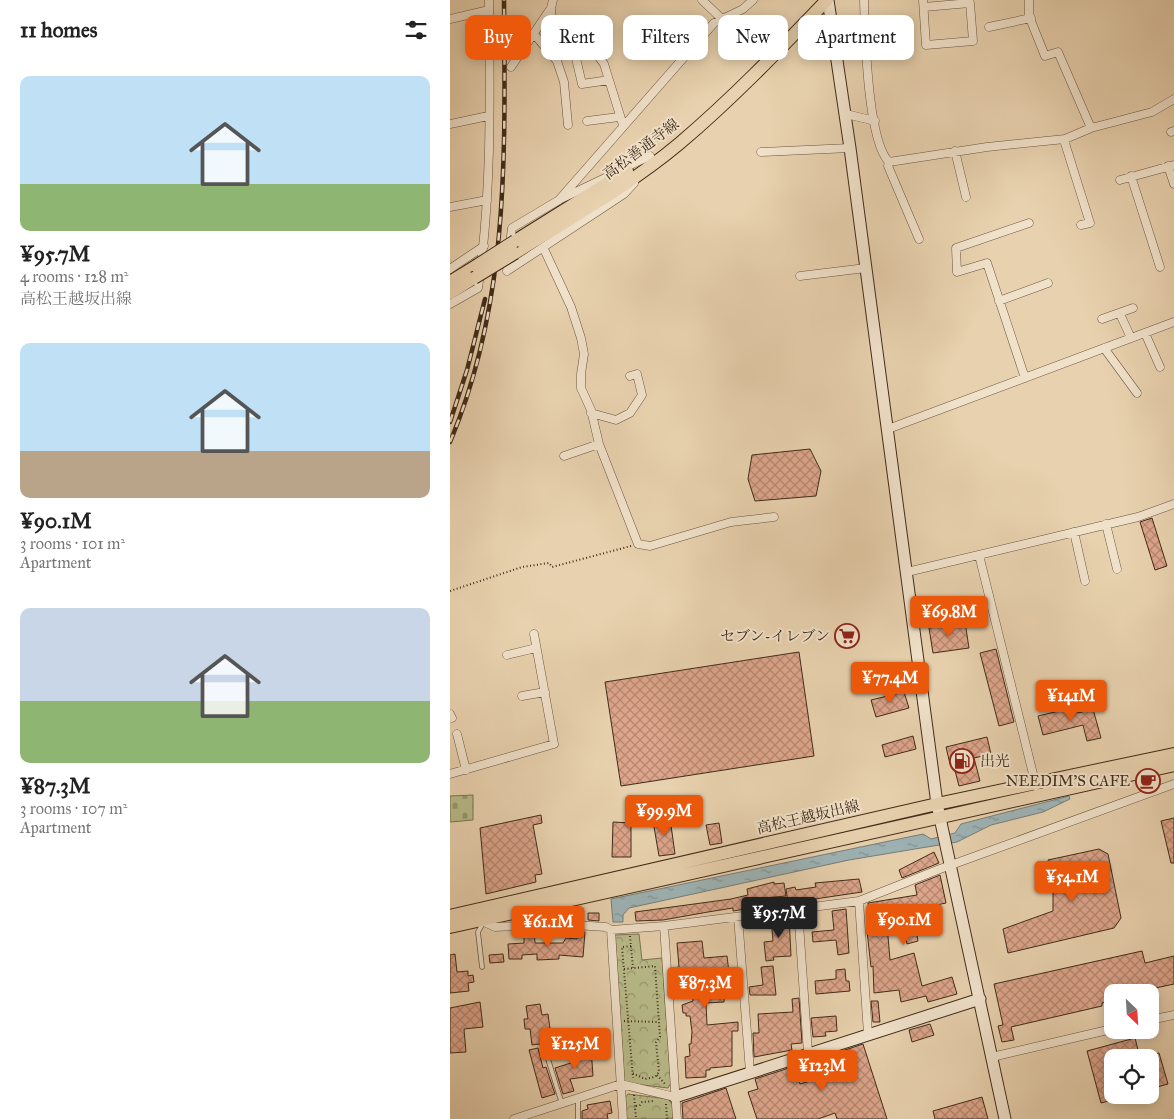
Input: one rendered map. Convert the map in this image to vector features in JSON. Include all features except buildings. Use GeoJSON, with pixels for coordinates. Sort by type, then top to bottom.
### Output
{"type":"FeatureCollection","features":[{"type":"Feature","properties":{"kind":"main road","name":"高松善通寺線"},"geometry":{"type":"LineString","coordinates":[[651,161],[720,98],[801,19],[816,0]]}},
{"type":"Feature","properties":{"kind":"main road","name":"高松善通寺線"},"geometry":{"type":"LineString","coordinates":[[450,293],[475,272],[651,161],[717,109],[827,0]]}},
{"type":"Feature","properties":{"kind":"main road","name":"高松善通寺線"},"geometry":{"type":"LineString","coordinates":[[450,282],[475,272]]}},
{"type":"Feature","properties":{"kind":"main road","name":"高松王越坂出線"},"geometry":{"type":"LineString","coordinates":[[450,916],[480,918],[940,817],[1037,789],[1174,754]]}},
{"type":"Feature","properties":{"kind":"main road","name":"高松王越坂出線"},"geometry":{"type":"LineString","coordinates":[[450,927],[937,804],[1174,765]]}},
{"type":"Feature","properties":{"kind":"street"},"geometry":{"type":"LineString","coordinates":[[450,304],[478,288],[484,246],[487,200],[489,0]]}},
{"type":"Feature","properties":{"kind":"street"},"geometry":{"type":"LineString","coordinates":[[702,0],[718,15]]}},
{"type":"Feature","properties":{"kind":"street"},"geometry":{"type":"LineString","coordinates":[[730,15],[743,9],[753,0]]}},
{"type":"Feature","properties":{"kind":"street"},"geometry":{"type":"LineString","coordinates":[[827,0],[846,114],[937,804],[1005,1119]]}},
{"type":"Feature","properties":{"kind":"street"},"geometry":{"type":"LineString","coordinates":[[864,0],[866,70],[875,121],[884,157],[889,162],[888,166],[919,239]]}},
{"type":"Feature","properties":{"kind":"street"},"geometry":{"type":"LineString","coordinates":[[1029,0],[1031,18],[1045,56],[1058,52],[1091,128]]}},
{"type":"Feature","properties":{"kind":"street"},"geometry":{"type":"LineString","coordinates":[[970,2],[975,41],[927,49],[923,3],[970,2]]}},
{"type":"Feature","properties":{"kind":"street"},"geometry":{"type":"LineString","coordinates":[[512,67],[552,4]]}},
{"type":"Feature","properties":{"kind":"street"},"geometry":{"type":"LineString","coordinates":[[450,19],[489,10]]}},
{"type":"Feature","properties":{"kind":"street"},"geometry":{"type":"LineString","coordinates":[[989,27],[1031,18]]}},
{"type":"Feature","properties":{"kind":"street"},"geometry":{"type":"LineString","coordinates":[[559,200],[623,124],[714,23],[718,21]]}},
{"type":"Feature","properties":{"kind":"street"},"geometry":{"type":"LineString","coordinates":[[534,34],[557,61],[564,84],[568,125]]}},
{"type":"Feature","properties":{"kind":"street"},"geometry":{"type":"LineString","coordinates":[[609,80],[582,84],[575,54],[576,49],[590,45],[604,64],[609,80],[619,117],[623,124]]}},
{"type":"Feature","properties":{"kind":"street"},"geometry":{"type":"LineString","coordinates":[[564,84],[582,81]]}},
{"type":"Feature","properties":{"kind":"street"},"geometry":{"type":"LineString","coordinates":[[889,162],[955,151],[1064,140],[1091,128],[1152,112],[1174,99]]}},
{"type":"Feature","properties":{"kind":"street"},"geometry":{"type":"LineString","coordinates":[[846,114],[875,121]]}},
{"type":"Feature","properties":{"kind":"street"},"geometry":{"type":"LineString","coordinates":[[450,124],[488,116]]}},
{"type":"Feature","properties":{"kind":"street"},"geometry":{"type":"LineString","coordinates":[[587,122],[619,117]]}},
{"type":"Feature","properties":{"kind":"street"},"geometry":{"type":"LineString","coordinates":[[1064,140],[1090,223],[1081,225]]}},
{"type":"Feature","properties":{"kind":"street"},"geometry":{"type":"LineString","coordinates":[[761,152],[850,148]]}},
{"type":"Feature","properties":{"kind":"street"},"geometry":{"type":"LineString","coordinates":[[955,151],[966,197]]}},
{"type":"Feature","properties":{"kind":"street"},"geometry":{"type":"LineString","coordinates":[[641,158],[651,161],[624,194],[506,271],[512,228],[559,200],[641,158]]}},
{"type":"Feature","properties":{"kind":"street"},"geometry":{"type":"LineString","coordinates":[[1120,180],[1171,166],[1174,184]]}},
{"type":"Feature","properties":{"kind":"street"},"geometry":{"type":"LineString","coordinates":[[1131,176],[1160,267]]}},
{"type":"Feature","properties":{"kind":"street"},"geometry":{"type":"LineString","coordinates":[[450,207],[487,200]]}},
{"type":"Feature","properties":{"kind":"street"},"geometry":{"type":"LineString","coordinates":[[1025,378],[987,263],[957,272],[956,248],[1029,223]]}},
{"type":"Feature","properties":{"kind":"street"},"geometry":{"type":"LineString","coordinates":[[450,269],[484,246]]}},
{"type":"Feature","properties":{"kind":"street"},"geometry":{"type":"LineString","coordinates":[[543,247],[571,307],[581,338],[584,354],[581,388],[592,413],[599,444],[638,544],[650,546],[731,522],[774,517]]}},
{"type":"Feature","properties":{"kind":"street"},"geometry":{"type":"LineString","coordinates":[[800,276],[866,268]]}},
{"type":"Feature","properties":{"kind":"street"},"geometry":{"type":"LineString","coordinates":[[999,302],[1048,283]]}},
{"type":"Feature","properties":{"kind":"street"},"geometry":{"type":"LineString","coordinates":[[1102,319],[1133,308]]}},
{"type":"Feature","properties":{"kind":"street"},"geometry":{"type":"LineString","coordinates":[[1120,314],[1130,338]]}},
{"type":"Feature","properties":{"kind":"street"},"geometry":{"type":"LineString","coordinates":[[888,430],[1174,322]]}},
{"type":"Feature","properties":{"kind":"street"},"geometry":{"type":"LineString","coordinates":[[1144,333],[1160,367]]}},
{"type":"Feature","properties":{"kind":"street"},"geometry":{"type":"LineString","coordinates":[[1104,348],[1137,393]]}},
{"type":"Feature","properties":{"kind":"street"},"geometry":{"type":"LineString","coordinates":[[592,413],[616,420],[630,412],[642,395],[637,374],[630,376]]}},
{"type":"Feature","properties":{"kind":"street"},"geometry":{"type":"LineString","coordinates":[[564,456],[599,444]]}},
{"type":"Feature","properties":{"kind":"street"},"geometry":{"type":"LineString","coordinates":[[907,572],[1138,517],[1174,504]]}},
{"type":"Feature","properties":{"kind":"street"},"geometry":{"type":"LineString","coordinates":[[1106,524],[1117,569]]}},
{"type":"Feature","properties":{"kind":"street"},"geometry":{"type":"LineString","coordinates":[[1074,532],[1086,581]]}},
{"type":"Feature","properties":{"kind":"street"},"geometry":{"type":"LineString","coordinates":[[979,554],[1037,789]]}},
{"type":"Feature","properties":{"kind":"street"},"geometry":{"type":"LineString","coordinates":[[450,774],[554,744],[534,634]]}},
{"type":"Feature","properties":{"kind":"street"},"geometry":{"type":"LineString","coordinates":[[507,655],[536,648]]}},
{"type":"Feature","properties":{"kind":"street"},"geometry":{"type":"LineString","coordinates":[[522,696],[545,692]]}},
{"type":"Feature","properties":{"kind":"street"},"geometry":{"type":"LineString","coordinates":[[457,734],[466,770]]}},
{"type":"Feature","properties":{"kind":"street"},"geometry":{"type":"LineString","coordinates":[[480,918],[495,927],[559,924],[606,927],[611,930],[664,926],[859,901],[1174,784]]}},
{"type":"Feature","properties":{"kind":"street"},"geometry":{"type":"LineString","coordinates":[[859,901],[868,1034]]}},
{"type":"Feature","properties":{"kind":"street"},"geometry":{"type":"LineString","coordinates":[[798,909],[808,1053]]}},
{"type":"Feature","properties":{"kind":"street"},"geometry":{"type":"LineString","coordinates":[[738,917],[750,1072]]}},
{"type":"Feature","properties":{"kind":"street"},"geometry":{"type":"LineString","coordinates":[[664,926],[677,1119]]}},
{"type":"Feature","properties":{"kind":"street"},"geometry":{"type":"LineString","coordinates":[[611,930],[623,1119]]}},
{"type":"Feature","properties":{"kind":"street"},"geometry":{"type":"LineString","coordinates":[[514,1119],[621,1084],[633,1089],[675,1097],[980,999]]}},
{"type":"Feature","properties":{"kind":"street"},"geometry":{"type":"LineString","coordinates":[[1159,1018],[1174,1015]]}},
{"type":"Feature","properties":{"kind":"street"},"geometry":{"type":"LineString","coordinates":[[992,1057],[1104,1031]]}},
{"type":"Feature","properties":{"kind":"lane"},"geometry":{"type":"LineString","coordinates":[[480,918],[478,932],[482,967]]}},
{"type":"Feature","properties":{"kind":"lane"},"geometry":{"type":"LineString","coordinates":[[548,1058],[562,1104]]}},
{"type":"Feature","properties":{"kind":"lane"},"geometry":{"type":"LineString","coordinates":[[578,1099],[578,1119]]}},
{"type":"Feature","properties":{"kind":"path"},"geometry":{"type":"LineString","coordinates":[[450,591],[522,567],[549,563],[552,568],[638,544]]}},
{"type":"Feature","properties":{"kind":"path"},"geometry":{"type":"LineString","coordinates":[[630,929],[633,968]]}},
{"type":"Feature","properties":{"kind":"path"},"geometry":{"type":"LineString","coordinates":[[631,946],[622,947],[636,1119]]}},
{"type":"Feature","properties":{"kind":"path"},"geometry":{"type":"LineString","coordinates":[[624,969],[655,966],[660,1037],[656,1042],[658,1075],[645,1079],[632,1073]]}},
{"type":"Feature","properties":{"kind":"path"},"geometry":{"type":"LineString","coordinates":[[617,1022],[670,1021]]}},
{"type":"Feature","properties":{"kind":"path"},"geometry":{"type":"LineString","coordinates":[[634,1106],[640,1105],[642,1102],[658,1101]]}},
{"type":"Feature","properties":{"kind":"green space"},"geometry":{"type":"Polygon","coordinates":[[[473,795],[473,820],[450,822],[450,796],[473,795]]]}},
{"type":"Feature","properties":{"kind":"green space"},"geometry":{"type":"Polygon","coordinates":[[[639,934],[642,960],[662,958],[671,1083],[668,1088],[627,1083],[624,1079],[615,935],[639,934]]]}},
{"type":"Feature","properties":{"kind":"green space"},"geometry":{"type":"Polygon","coordinates":[[[628,1094],[668,1099],[673,1105],[673,1119],[626,1119],[625,1098],[628,1094]]]}},
{"type":"Feature","properties":{"kind":"water"},"geometry":{"type":"Polygon","coordinates":[[[1069,796],[1070,799],[1043,812],[991,825],[957,842],[849,860],[629,908],[623,915],[623,922],[613,922],[611,899],[923,834],[931,839],[955,833],[961,824],[1069,796]]]}},
{"type":"Feature","properties":{"kind":"railway"},"geometry":{"type":"LineString","coordinates":[[450,442],[470,388],[484,334],[494,280],[503,169],[504,0]]}},
{"type":"Feature","properties":{"kind":"railway"},"geometry":{"type":"LineString","coordinates":[[450,422],[467,370],[485,299]]}},
{"type":"Feature","properties":{"kind":"place","name":"セブン-イレブン"},"geometry":{"type":"Point","coordinates":[847,636]}},
{"type":"Feature","properties":{"kind":"place","name":"出光"},"geometry":{"type":"Point","coordinates":[962,761]}},
{"type":"Feature","properties":{"kind":"place","name":"NEEDIM'S CAFE"},"geometry":{"type":"Point","coordinates":[1148,781]}}]}
